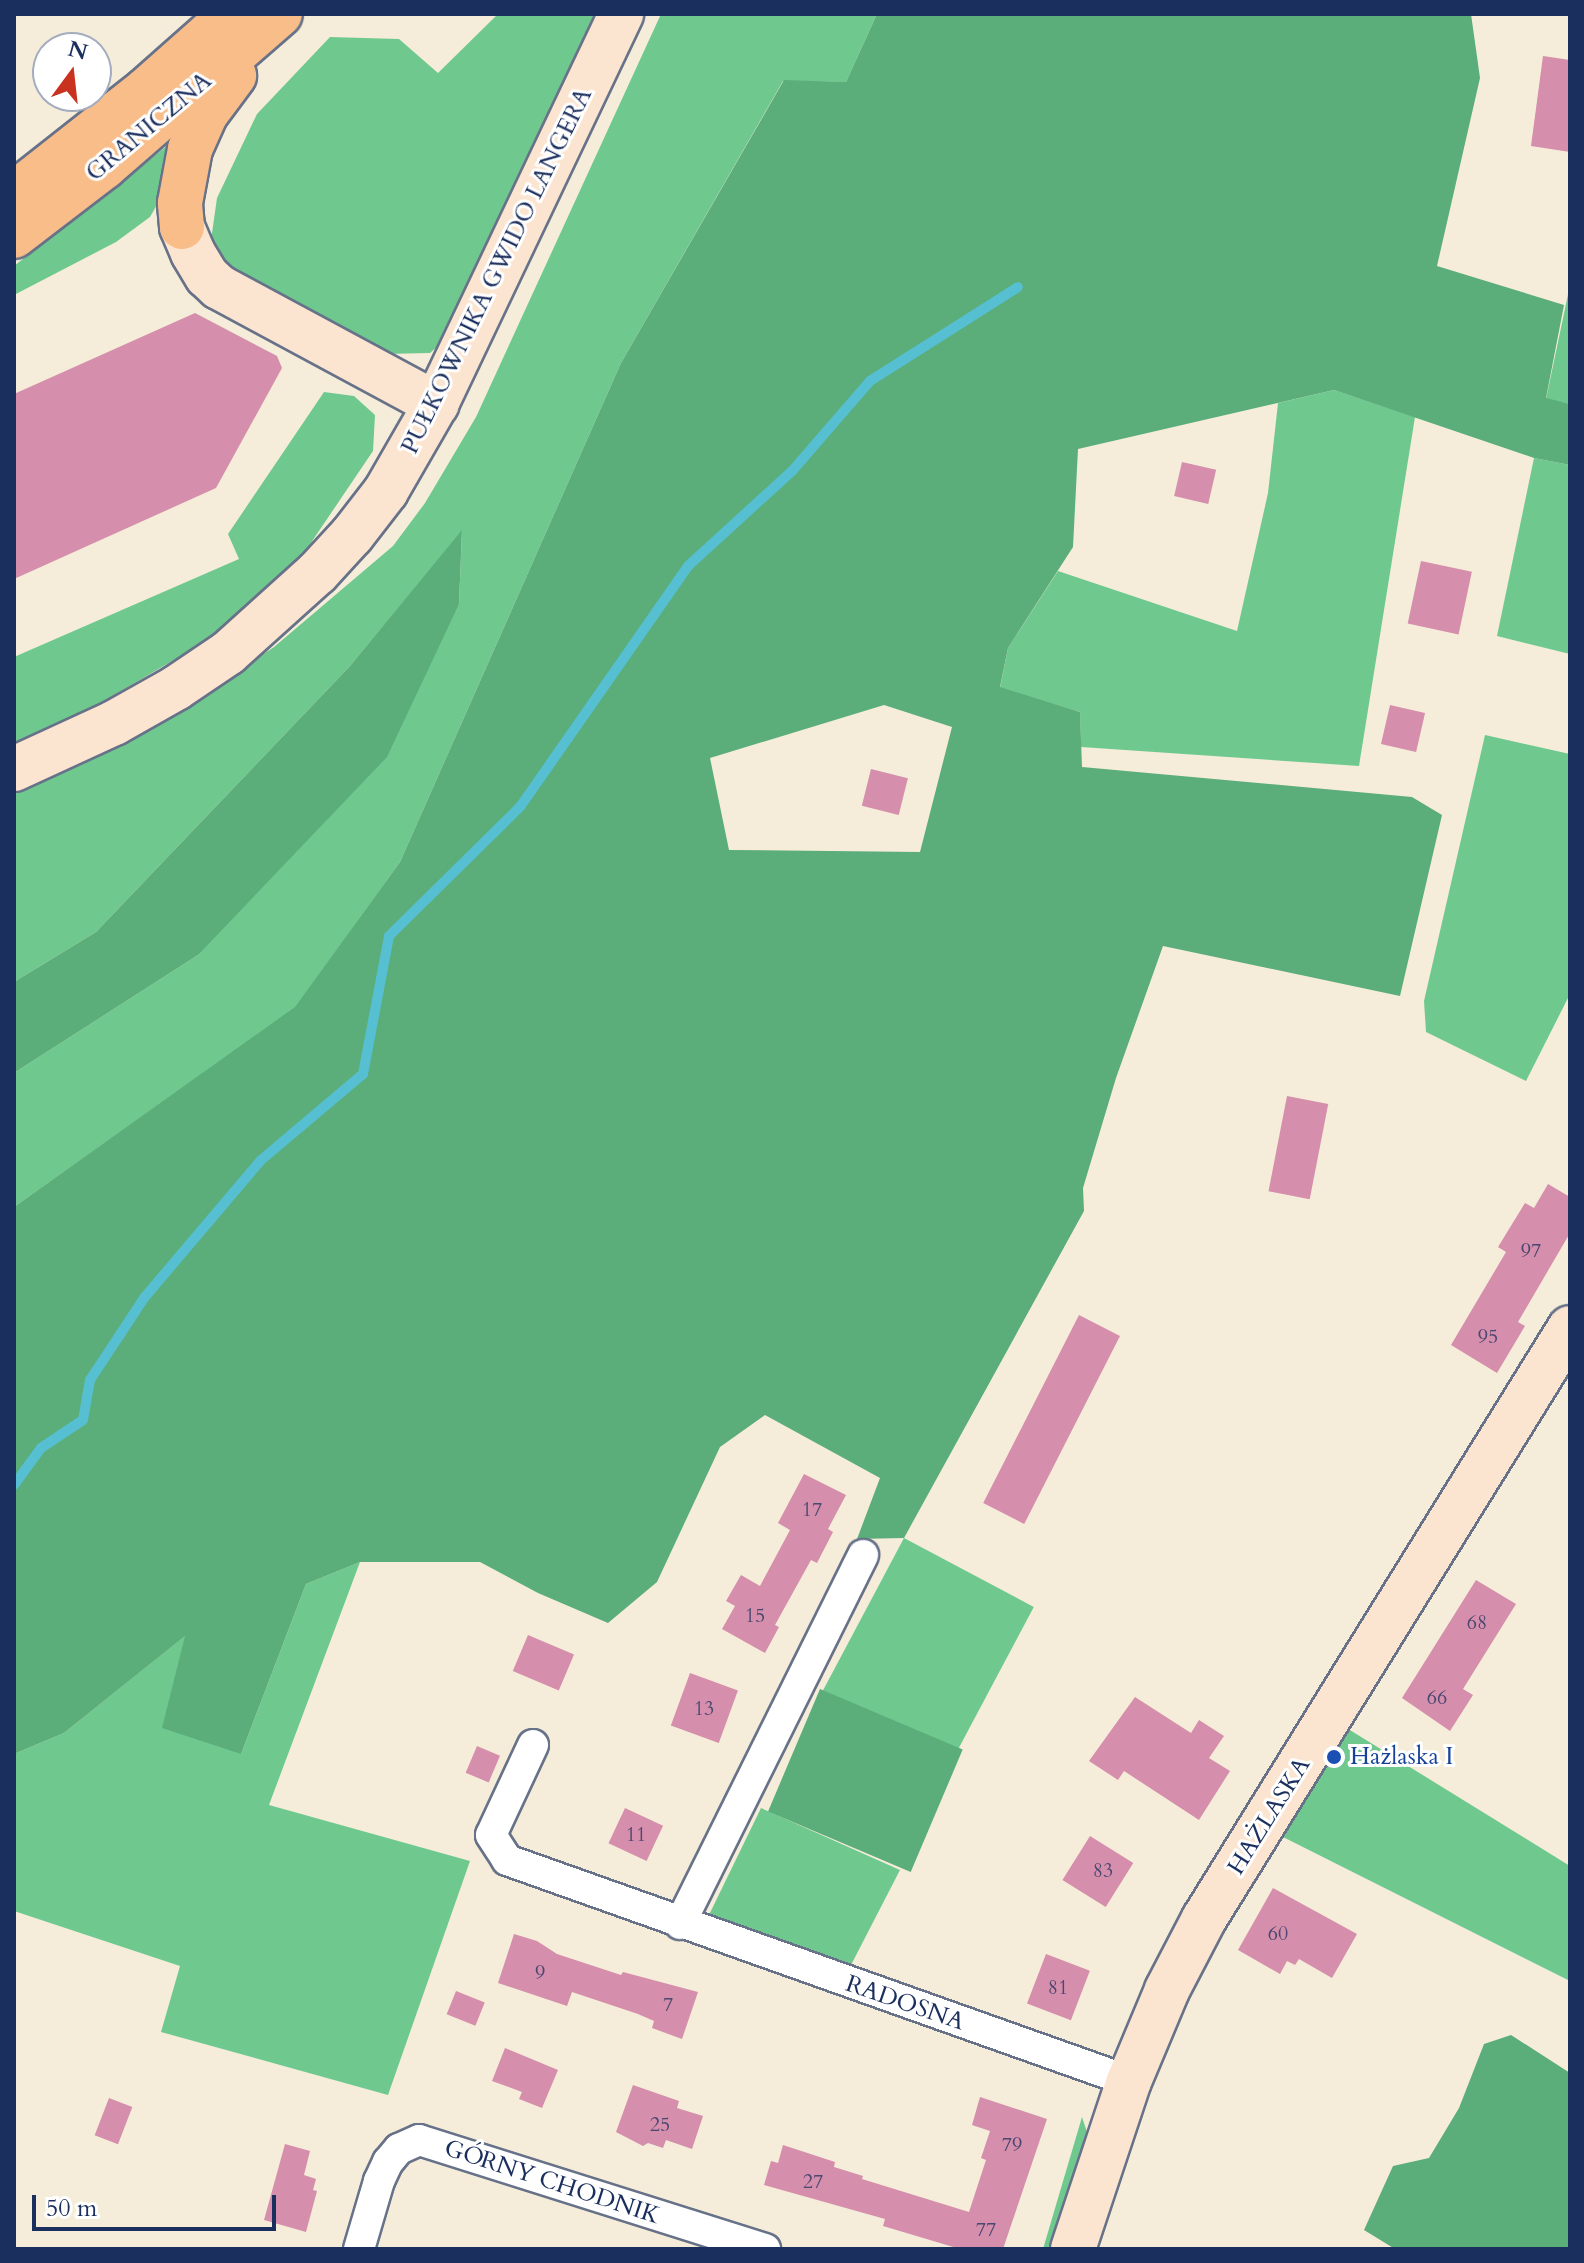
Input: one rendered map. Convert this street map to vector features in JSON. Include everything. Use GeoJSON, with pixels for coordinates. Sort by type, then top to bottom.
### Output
{"type":"FeatureCollection","features":[{"type":"Feature","properties":{"kind":"highway","name":"GRANICZNA"},"geometry":{"type":"LineString","coordinates":[[14,194],[146,90],[232,14]]}},
{"type":"Feature","properties":{"kind":"highway","name":"GRANICZNA"},"geometry":{"type":"LineString","coordinates":[[14,236],[104,167],[282,14]]}},
{"type":"Feature","properties":{"kind":"highway"},"geometry":{"type":"LineString","coordinates":[[182,227],[181,186],[196,134],[216,98],[282,14]]}},
{"type":"Feature","properties":{"kind":"street","name":"PUŁKOWNIKA GWIDO LANGERA"},"geometry":{"type":"LineString","coordinates":[[14,769],[114,723],[176,688],[228,653],[272,616],[352,535],[386,491],[436,404],[621,14]]}},
{"type":"Feature","properties":{"kind":"street"},"geometry":{"type":"LineString","coordinates":[[182,227],[200,265],[219,287],[436,404]]}},
{"type":"Feature","properties":{"kind":"street","name":"HAŻLASKA"},"geometry":{"type":"LineString","coordinates":[[1073,2249],[1129,2081],[1167,1990],[1204,1919],[1570,1328]]}},
{"type":"Feature","properties":{"kind":"street"},"geometry":{"type":"LineString","coordinates":[[680,1924],[863,1555]]}},
{"type":"Feature","properties":{"kind":"street","name":"RADOSNA"},"geometry":{"type":"LineString","coordinates":[[533,1745],[491,1835],[507,1860],[1129,2081]]}},
{"type":"Feature","properties":{"kind":"street","name":"GÓRNY CHODNIK"},"geometry":{"type":"LineString","coordinates":[[359,2249],[379,2181],[388,2162],[399,2149],[419,2140],[765,2249]]}},
{"type":"Feature","properties":{"kind":"green space"},"geometry":{"type":"Polygon","coordinates":[[[498,14],[606,14],[454,332],[430,353],[384,354],[226,267],[211,240],[217,198],[257,114],[330,37],[399,39],[438,73],[498,14]]]}},
{"type":"Feature","properties":{"kind":"green space"},"geometry":{"type":"Polygon","coordinates":[[[661,14],[877,14],[846,82],[783,81],[621,363],[400,862],[295,1008],[14,1207],[14,1073],[198,955],[459,604],[462,531],[350,666],[96,932],[14,982],[14,792],[145,732],[274,647],[393,546],[425,503],[476,417],[661,14]]]}},
{"type":"Feature","properties":{"kind":"green space"},"geometry":{"type":"Polygon","coordinates":[[[877,14],[1471,14],[1480,78],[1437,266],[1564,305],[1546,398],[1570,404],[1570,465],[1534,458],[1334,390],[1078,449],[1073,547],[1008,648],[1000,687],[1080,712],[1082,767],[1412,797],[1442,815],[1400,996],[1163,946],[1116,1078],[1083,1188],[1084,1211],[904,1538],[857,1539],[880,1478],[765,1415],[720,1447],[657,1582],[608,1623],[538,1593],[480,1562],[360,1562],[306,1584],[241,1754],[162,1728],[185,1636],[64,1733],[14,1754],[14,1207],[295,1007],[400,862],[621,363],[784,80],[846,82],[877,14]],[[884,705],[710,758],[729,850],[920,852],[952,727],[884,705]]]}},
{"type":"Feature","properties":{"kind":"green space"},"geometry":{"type":"Polygon","coordinates":[[[172,142],[158,203],[150,217],[116,242],[14,295],[14,266],[172,142]]]}},
{"type":"Feature","properties":{"kind":"green space"},"geometry":{"type":"Polygon","coordinates":[[[1570,285],[1570,404],[1546,399],[1570,285]]]}},
{"type":"Feature","properties":{"kind":"green space"},"geometry":{"type":"Polygon","coordinates":[[[1334,390],[1415,417],[1359,766],[1081,747],[1080,712],[1000,688],[1008,648],[1058,571],[1237,631],[1268,493],[1278,403],[1334,390]]]}},
{"type":"Feature","properties":{"kind":"green space"},"geometry":{"type":"Polygon","coordinates":[[[324,392],[354,396],[375,415],[373,451],[298,562],[203,643],[49,733],[14,749],[14,657],[239,559],[228,534],[324,392]]]}},
{"type":"Feature","properties":{"kind":"green space"},"geometry":{"type":"Polygon","coordinates":[[[1534,458],[1570,465],[1570,654],[1497,636],[1534,458]]]}},
{"type":"Feature","properties":{"kind":"green space"},"geometry":{"type":"Polygon","coordinates":[[[462,530],[459,604],[387,757],[198,955],[14,1073],[14,982],[96,932],[350,666],[462,530]]]}},
{"type":"Feature","properties":{"kind":"green space"},"geometry":{"type":"Polygon","coordinates":[[[1485,735],[1570,754],[1570,994],[1526,1081],[1426,1032],[1424,1001],[1485,735]]]}},
{"type":"Feature","properties":{"kind":"green space"},"geometry":{"type":"Polygon","coordinates":[[[904,1538],[1034,1607],[953,1760],[823,1691],[904,1538]]]}},
{"type":"Feature","properties":{"kind":"green space"},"geometry":{"type":"Polygon","coordinates":[[[360,1562],[269,1805],[470,1861],[388,2095],[161,2032],[180,1966],[14,1911],[14,1754],[64,1733],[186,1635],[241,1754],[306,1584],[360,1562]]]}},
{"type":"Feature","properties":{"kind":"green space"},"geometry":{"type":"Polygon","coordinates":[[[820,1689],[963,1750],[911,1872],[768,1811],[820,1689]]]}},
{"type":"Feature","properties":{"kind":"green space"},"geometry":{"type":"Polygon","coordinates":[[[1345,1727],[1570,1866],[1570,1981],[1279,1835],[1345,1727]]]}},
{"type":"Feature","properties":{"kind":"green space"},"geometry":{"type":"Polygon","coordinates":[[[761,1808],[900,1870],[851,1965],[730,1931],[708,1917],[761,1808]]]}},
{"type":"Feature","properties":{"kind":"green space"},"geometry":{"type":"Polygon","coordinates":[[[1511,2035],[1570,2073],[1570,2249],[1395,2249],[1364,2230],[1393,2166],[1429,2158],[1459,2108],[1484,2044],[1511,2035]]]}},
{"type":"Feature","properties":{"kind":"green space"},"geometry":{"type":"Polygon","coordinates":[[[1082,2117],[1088,2135],[1056,2247],[1043,2249],[1082,2117]]]}},
{"type":"Feature","properties":{"kind":"building"},"geometry":{"type":"Polygon","coordinates":[[[1543,56],[1570,60],[1570,152],[1531,146],[1543,56]]]}},
{"type":"Feature","properties":{"kind":"building"},"geometry":{"type":"Polygon","coordinates":[[[195,313],[277,356],[282,368],[216,488],[14,579],[14,394],[195,313]]]}},
{"type":"Feature","properties":{"kind":"building"},"geometry":{"type":"Polygon","coordinates":[[[1182,462],[1216,470],[1208,504],[1174,496],[1182,462]]]}},
{"type":"Feature","properties":{"kind":"building"},"geometry":{"type":"Polygon","coordinates":[[[1421,561],[1472,572],[1459,634],[1408,624],[1421,561]]]}},
{"type":"Feature","properties":{"kind":"building"},"geometry":{"type":"Polygon","coordinates":[[[1390,705],[1425,713],[1416,752],[1381,744],[1390,705]]]}},
{"type":"Feature","properties":{"kind":"building"},"geometry":{"type":"Polygon","coordinates":[[[871,769],[908,778],[899,815],[862,806],[871,769]]]}},
{"type":"Feature","properties":{"kind":"building"},"geometry":{"type":"Polygon","coordinates":[[[1287,1096],[1328,1104],[1310,1199],[1268,1191],[1287,1096]]]}},
{"type":"Feature","properties":{"kind":"building"},"geometry":{"type":"Polygon","coordinates":[[[1548,1184],[1570,1197],[1570,1233],[1518,1322],[1525,1326],[1497,1373],[1451,1345],[1506,1252],[1498,1247],[1525,1203],[1534,1208],[1548,1184]]]}},
{"type":"Feature","properties":{"kind":"building"},"geometry":{"type":"Polygon","coordinates":[[[1079,1315],[1120,1336],[1024,1524],[983,1503],[1079,1315]]]}},
{"type":"Feature","properties":{"kind":"building"},"geometry":{"type":"Polygon","coordinates":[[[804,1474],[846,1495],[828,1529],[833,1532],[817,1563],[811,1560],[775,1625],[779,1627],[765,1653],[722,1629],[735,1606],[726,1601],[741,1575],[760,1586],[790,1530],[778,1523],[804,1474]]]}},
{"type":"Feature","properties":{"kind":"building"},"geometry":{"type":"Polygon","coordinates":[[[1476,1580],[1516,1604],[1463,1689],[1473,1695],[1450,1731],[1402,1698],[1476,1580]]]}},
{"type":"Feature","properties":{"kind":"building"},"geometry":{"type":"Polygon","coordinates":[[[528,1635],[574,1655],[559,1690],[513,1671],[528,1635]]]}},
{"type":"Feature","properties":{"kind":"building"},"geometry":{"type":"Polygon","coordinates":[[[690,1673],[738,1690],[719,1743],[671,1726],[690,1673]]]}},
{"type":"Feature","properties":{"kind":"building"},"geometry":{"type":"Polygon","coordinates":[[[1135,1697],[1191,1733],[1199,1720],[1224,1736],[1209,1758],[1230,1771],[1199,1820],[1124,1771],[1118,1780],[1089,1761],[1135,1697]]]}},
{"type":"Feature","properties":{"kind":"building"},"geometry":{"type":"Polygon","coordinates":[[[477,1746],[500,1756],[489,1782],[466,1773],[477,1746]]]}},
{"type":"Feature","properties":{"kind":"building"},"geometry":{"type":"Polygon","coordinates":[[[625,1808],[663,1826],[647,1861],[609,1843],[625,1808]]]}},
{"type":"Feature","properties":{"kind":"building"},"geometry":{"type":"Polygon","coordinates":[[[1090,1836],[1133,1863],[1106,1907],[1062,1880],[1090,1836]]]}},
{"type":"Feature","properties":{"kind":"building"},"geometry":{"type":"Polygon","coordinates":[[[1273,1888],[1357,1934],[1332,1978],[1299,1959],[1295,1965],[1287,1961],[1280,1974],[1238,1950],[1273,1888]]]}},
{"type":"Feature","properties":{"kind":"building"},"geometry":{"type":"Polygon","coordinates":[[[514,1934],[537,1941],[557,1954],[621,1975],[623,1972],[698,1992],[682,2039],[652,2028],[654,2021],[638,2014],[572,1992],[567,2006],[498,1983],[514,1934]]]}},
{"type":"Feature","properties":{"kind":"building"},"geometry":{"type":"Polygon","coordinates":[[[1046,1954],[1090,1971],[1071,2020],[1027,2003],[1046,1954]]]}},
{"type":"Feature","properties":{"kind":"building"},"geometry":{"type":"Polygon","coordinates":[[[456,1991],[485,2003],[475,2026],[447,2014],[456,1991]]]}},
{"type":"Feature","properties":{"kind":"building"},"geometry":{"type":"Polygon","coordinates":[[[505,2048],[558,2070],[542,2108],[519,2099],[522,2092],[492,2081],[505,2048]]]}},
{"type":"Feature","properties":{"kind":"building"},"geometry":{"type":"Polygon","coordinates":[[[633,2085],[679,2101],[677,2108],[703,2116],[692,2149],[666,2140],[663,2148],[648,2143],[643,2146],[616,2132],[633,2085]]]}},
{"type":"Feature","properties":{"kind":"building"},"geometry":{"type":"Polygon","coordinates":[[[980,2097],[1047,2119],[1003,2249],[960,2249],[883,2226],[885,2219],[764,2185],[771,2161],[778,2163],[783,2145],[835,2162],[834,2167],[863,2176],[862,2179],[969,2212],[986,2160],[981,2158],[990,2131],[972,2125],[980,2097]]]}},
{"type":"Feature","properties":{"kind":"building"},"geometry":{"type":"Polygon","coordinates":[[[109,2098],[132,2107],[118,2144],[95,2135],[109,2098]]]}},
{"type":"Feature","properties":{"kind":"building"},"geometry":{"type":"Polygon","coordinates":[[[285,2144],[310,2151],[304,2175],[316,2179],[313,2190],[317,2191],[306,2232],[264,2220],[285,2144]]]}},
{"type":"Feature","properties":{"kind":"waterway"},"geometry":{"type":"LineString","coordinates":[[14,1485],[41,1448],[83,1420],[90,1380],[144,1298],[260,1161],[363,1074],[389,936],[520,807],[688,566],[793,470],[870,381],[1018,287]]}},
{"type":"Feature","properties":{"kind":"place","name":"Hażlaska I"},"geometry":{"type":"Point","coordinates":[1334,1757]}}]}
